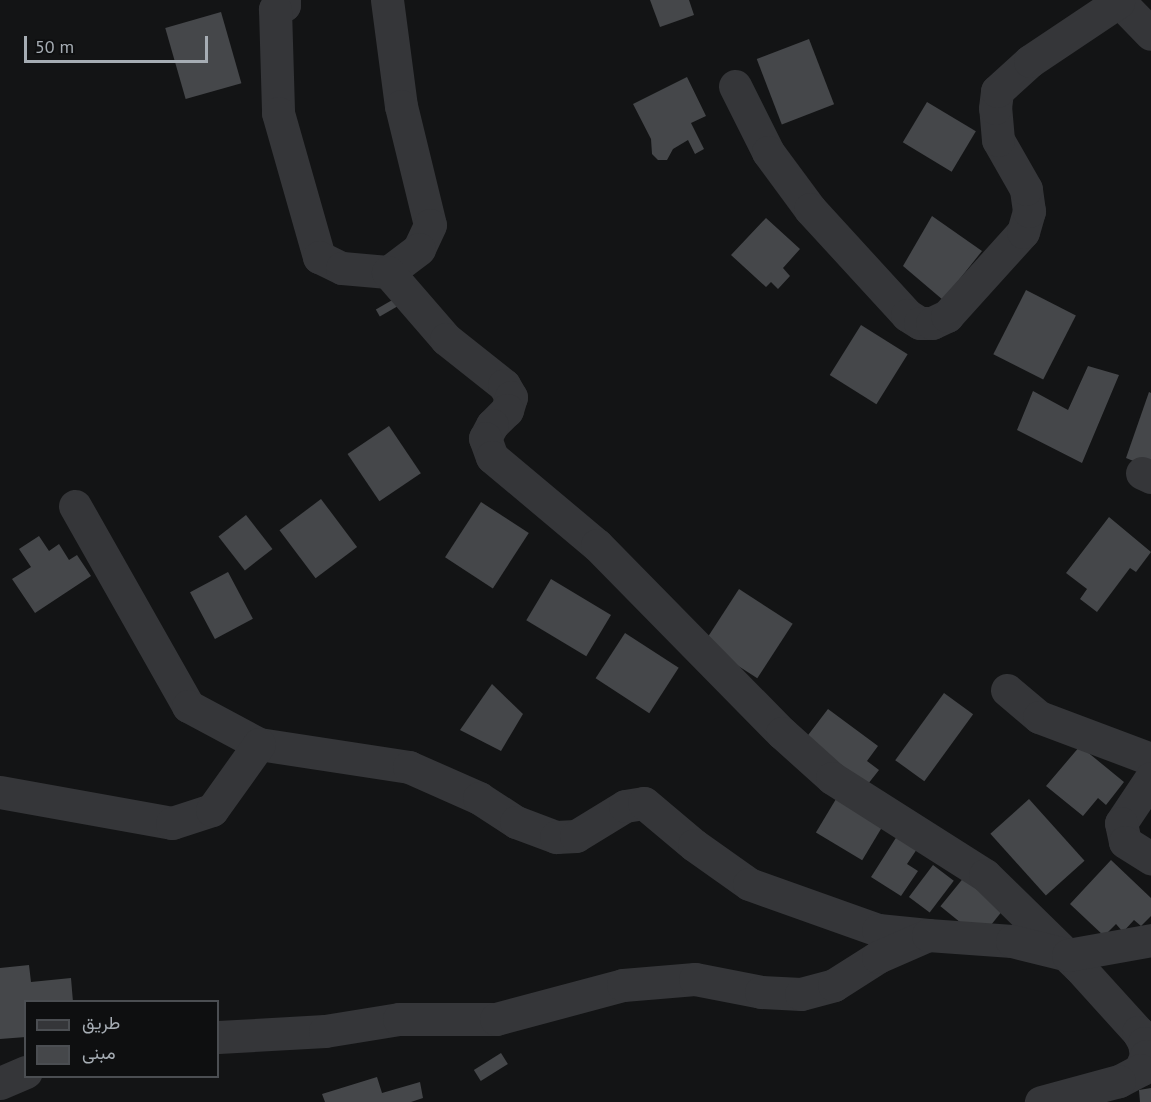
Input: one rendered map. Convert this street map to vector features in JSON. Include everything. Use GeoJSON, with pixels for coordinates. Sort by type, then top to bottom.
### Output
{"type":"FeatureCollection","features":[{"type":"Feature","properties":{"kind":"street"},"geometry":{"type":"LineString","coordinates":[[284,0],[284,5],[275,9],[278,113],[319,257],[342,268],[388,272],[419,249],[430,225],[401,106],[387,0]]}},
{"type":"Feature","properties":{"kind":"street"},"geometry":{"type":"LineString","coordinates":[[735,86],[768,152],[810,208],[907,315],[920,323],[932,322],[947,316],[1023,232],[1029,211],[1026,189],[998,140],[995,108],[997,91],[1030,61],[1118,1],[1151,34]]}},
{"type":"Feature","properties":{"kind":"street"},"geometry":{"type":"LineString","coordinates":[[388,272],[446,339],[504,385],[508,391],[511,398],[507,410],[492,425],[485,438],[492,457],[597,545],[782,734],[832,778],[985,875],[1068,955],[1138,1032],[1148,1056],[1140,1070],[1131,1076],[1041,1102]]}},
{"type":"Feature","properties":{"kind":"street"},"geometry":{"type":"LineString","coordinates":[[75,506],[188,706],[259,744],[409,767],[479,798],[516,822],[556,837],[576,836],[625,806],[644,803],[694,845],[749,884],[878,930],[1012,940],[1068,955],[1151,940]]}},
{"type":"Feature","properties":{"kind":"street"},"geometry":{"type":"LineString","coordinates":[[1007,690],[1039,717],[1151,759]]}},
{"type":"Feature","properties":{"kind":"street"},"geometry":{"type":"LineString","coordinates":[[0,792],[172,823],[212,810],[259,744]]}},
{"type":"Feature","properties":{"kind":"street"},"geometry":{"type":"LineString","coordinates":[[1151,778],[1122,823],[1125,842],[1151,858]]}},
{"type":"Feature","properties":{"kind":"street"},"geometry":{"type":"LineString","coordinates":[[219,1037],[325,1031],[399,1019],[496,1019],[623,985],[695,979],[761,992],[801,994],[834,985],[878,957],[928,935]]}},
{"type":"Feature","properties":{"kind":"street"},"geometry":{"type":"LineString","coordinates":[[0,1061],[24,1058]]}},
{"type":"Feature","properties":{"kind":"street"},"geometry":{"type":"LineString","coordinates":[[0,1083],[24,1073]]}},
{"type":"Feature","properties":{"kind":"building"},"geometry":{"type":"Polygon","coordinates":[[[650,0],[689,0],[694,15],[660,27],[650,0]]]}},
{"type":"Feature","properties":{"kind":"building"},"geometry":{"type":"Polygon","coordinates":[[[221,12],[241,83],[186,99],[165,28],[221,12]]]}},
{"type":"Feature","properties":{"kind":"building"},"geometry":{"type":"Polygon","coordinates":[[[809,39],[834,104],[782,124],[757,59],[809,39]]]}},
{"type":"Feature","properties":{"kind":"building"},"geometry":{"type":"Polygon","coordinates":[[[687,77],[706,116],[691,123],[704,149],[695,154],[688,140],[673,149],[667,160],[658,160],[652,154],[651,139],[633,104],[687,77]]]}},
{"type":"Feature","properties":{"kind":"building"},"geometry":{"type":"Polygon","coordinates":[[[927,102],[976,131],[952,172],[903,142],[927,102]]]}},
{"type":"Feature","properties":{"kind":"building"},"geometry":{"type":"Polygon","coordinates":[[[932,216],[982,251],[943,300],[903,266],[932,216]]]}},
{"type":"Feature","properties":{"kind":"building"},"geometry":{"type":"Polygon","coordinates":[[[766,218],[800,249],[783,268],[790,276],[778,289],[771,282],[766,287],[731,255],[766,218]]]}},
{"type":"Feature","properties":{"kind":"building"},"geometry":{"type":"Polygon","coordinates":[[[1026,290],[1076,315],[1043,380],[993,354],[1026,290]]]}},
{"type":"Feature","properties":{"kind":"building"},"geometry":{"type":"Polygon","coordinates":[[[394,299],[398,306],[380,316],[376,310],[394,299]]]}},
{"type":"Feature","properties":{"kind":"building"},"geometry":{"type":"Polygon","coordinates":[[[861,325],[908,354],[876,404],[830,375],[861,325]]]}},
{"type":"Feature","properties":{"kind":"building"},"geometry":{"type":"Polygon","coordinates":[[[1088,366],[1119,375],[1082,463],[1017,430],[1033,391],[1068,410],[1088,366]]]}},
{"type":"Feature","properties":{"kind":"building"},"geometry":{"type":"Polygon","coordinates":[[[1149,392],[1151,393],[1151,468],[1126,458],[1149,392]]]}},
{"type":"Feature","properties":{"kind":"building"},"geometry":{"type":"Polygon","coordinates":[[[389,426],[421,473],[379,501],[348,454],[389,426]]]}},
{"type":"Feature","properties":{"kind":"building"},"geometry":{"type":"Polygon","coordinates":[[[321,499],[357,547],[316,578],[279,530],[321,499]]]}},
{"type":"Feature","properties":{"kind":"building"},"geometry":{"type":"Polygon","coordinates":[[[481,502],[529,533],[493,588],[445,557],[481,502]]]}},
{"type":"Feature","properties":{"kind":"building"},"geometry":{"type":"Polygon","coordinates":[[[246,515],[272,549],[245,570],[218,537],[246,515]]]}},
{"type":"Feature","properties":{"kind":"building"},"geometry":{"type":"Polygon","coordinates":[[[1109,517],[1151,552],[1136,572],[1130,568],[1097,612],[1080,599],[1087,589],[1066,573],[1109,517]]]}},
{"type":"Feature","properties":{"kind":"building"},"geometry":{"type":"Polygon","coordinates":[[[39,536],[49,551],[59,544],[69,560],[77,555],[91,576],[35,613],[12,579],[31,567],[19,549],[39,536]]]}},
{"type":"Feature","properties":{"kind":"building"},"geometry":{"type":"Polygon","coordinates":[[[228,572],[253,619],[215,639],[190,592],[228,572]]]}},
{"type":"Feature","properties":{"kind":"building"},"geometry":{"type":"Polygon","coordinates":[[[551,579],[611,615],[586,656],[526,620],[551,579]]]}},
{"type":"Feature","properties":{"kind":"building"},"geometry":{"type":"Polygon","coordinates":[[[739,589],[793,624],[757,678],[704,644],[739,589]]]}},
{"type":"Feature","properties":{"kind":"building"},"geometry":{"type":"Polygon","coordinates":[[[625,633],[679,668],[649,713],[596,678],[625,633]]]}},
{"type":"Feature","properties":{"kind":"building"},"geometry":{"type":"Polygon","coordinates":[[[492,684],[523,714],[501,751],[460,730],[492,684]]]}},
{"type":"Feature","properties":{"kind":"building"},"geometry":{"type":"Polygon","coordinates":[[[944,693],[973,714],[924,781],[895,760],[944,693]]]}},
{"type":"Feature","properties":{"kind":"building"},"geometry":{"type":"Polygon","coordinates":[[[828,709],[878,746],[867,761],[879,770],[864,789],[802,743],[828,709]]]}},
{"type":"Feature","properties":{"kind":"building"},"geometry":{"type":"Polygon","coordinates":[[[1080,746],[1124,782],[1106,805],[1098,798],[1083,816],[1046,786],[1080,746]]]}},
{"type":"Feature","properties":{"kind":"building"},"geometry":{"type":"Polygon","coordinates":[[[836,799],[882,827],[862,860],[816,832],[836,799]]]}},
{"type":"Feature","properties":{"kind":"building"},"geometry":{"type":"Polygon","coordinates":[[[1029,799],[1085,861],[1046,895],[990,834],[1029,799]]]}},
{"type":"Feature","properties":{"kind":"building"},"geometry":{"type":"Polygon","coordinates":[[[899,833],[919,846],[907,864],[918,871],[901,896],[871,877],[899,833]]]}},
{"type":"Feature","properties":{"kind":"building"},"geometry":{"type":"Polygon","coordinates":[[[1111,860],[1151,898],[1151,916],[1141,926],[1134,920],[1123,932],[1116,924],[1104,936],[1070,904],[1111,860]]]}},
{"type":"Feature","properties":{"kind":"building"},"geometry":{"type":"Polygon","coordinates":[[[933,865],[954,881],[930,913],[909,897],[933,865]]]}},
{"type":"Feature","properties":{"kind":"building"},"geometry":{"type":"Polygon","coordinates":[[[965,876],[1005,908],[980,938],[940,906],[965,876]]]}},
{"type":"Feature","properties":{"kind":"building"},"geometry":{"type":"Polygon","coordinates":[[[29,965],[31,982],[71,978],[73,1000],[24,1000],[24,1037],[0,1039],[0,968],[29,965]]]}},
{"type":"Feature","properties":{"kind":"building"},"geometry":{"type":"Polygon","coordinates":[[[501,1053],[508,1064],[481,1081],[474,1070],[501,1053]]]}},
{"type":"Feature","properties":{"kind":"building"},"geometry":{"type":"Polygon","coordinates":[[[377,1077],[382,1093],[420,1082],[423,1098],[411,1102],[325,1102],[322,1094],[377,1077]]]}},
{"type":"Feature","properties":{"kind":"building"},"geometry":{"type":"Polygon","coordinates":[[[1151,1088],[1151,1102],[1140,1102],[1139,1090],[1151,1088]]]}}]}
